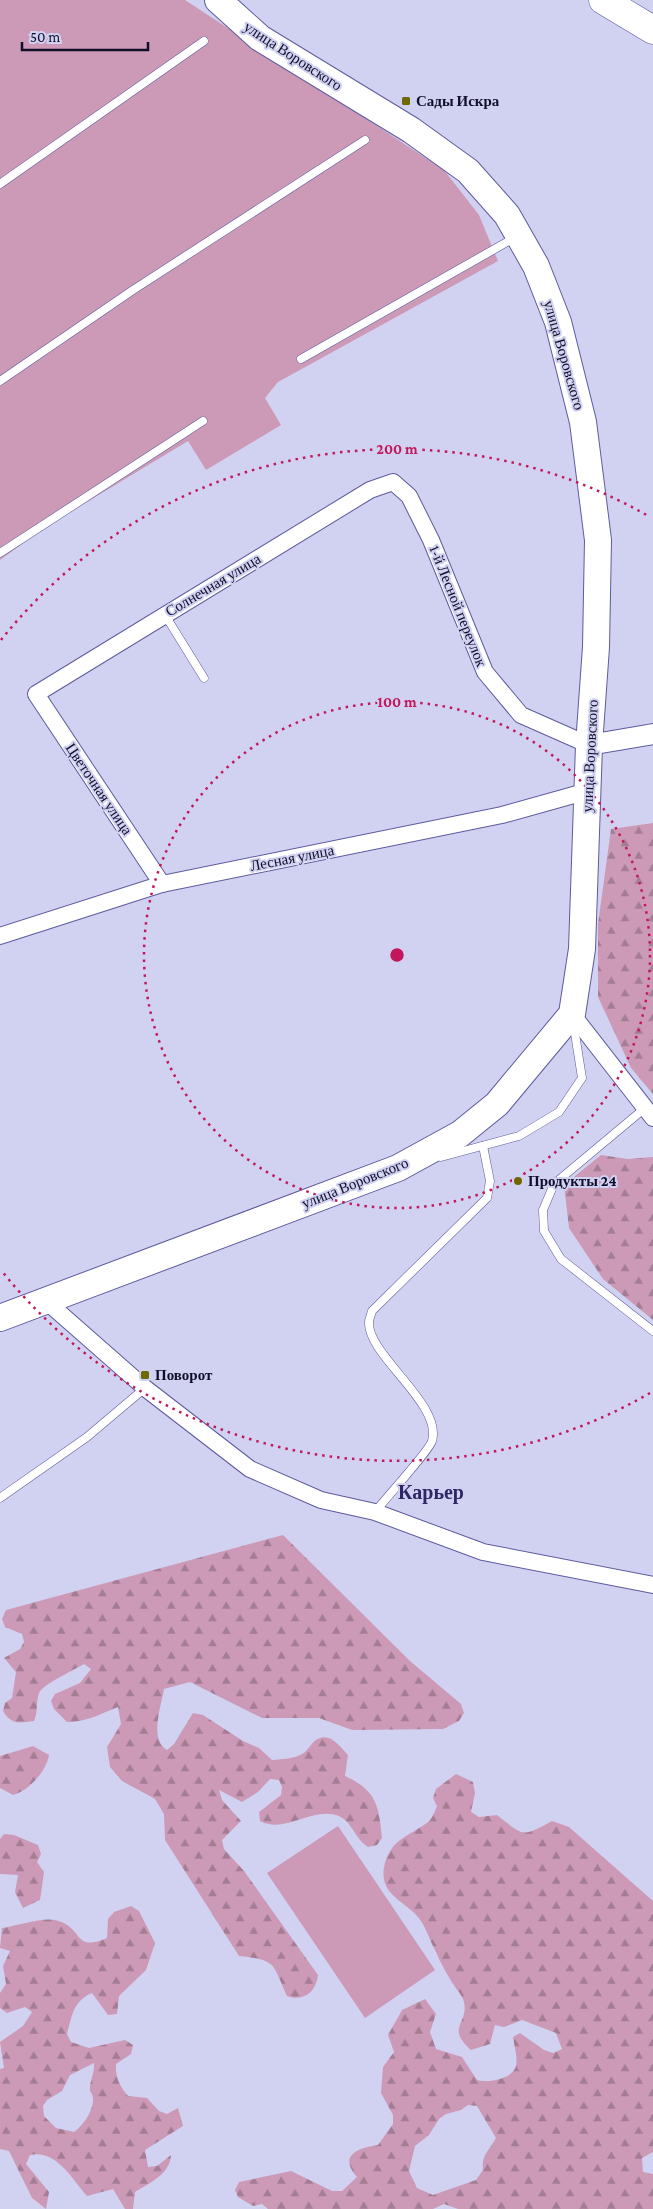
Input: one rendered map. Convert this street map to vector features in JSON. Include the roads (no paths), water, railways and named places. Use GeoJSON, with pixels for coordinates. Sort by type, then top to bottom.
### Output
{"type":"FeatureCollection","features":[{"type":"Feature","properties":{"kind":"highway"},"geometry":{"type":"LineString","coordinates":[[603,0],[653,30]]}},
{"type":"Feature","properties":{"kind":"main road","name":"улица Воровского"},"geometry":{"type":"LineString","coordinates":[[0,1318],[398,1168],[460,1134],[497,1104],[572,1014],[582,949],[589,745],[596,647],[598,540],[583,422],[558,322],[536,266],[506,215],[468,171],[410,130],[260,38],[217,0]]}},
{"type":"Feature","properties":{"kind":"street","name":"1-й Лесной переулок"},"geometry":{"type":"LineString","coordinates":[[393,482],[410,496],[431,540],[485,672],[521,715],[589,745]]}},
{"type":"Feature","properties":{"kind":"street","name":"Солнечная улица"},"geometry":{"type":"LineString","coordinates":[[36,694],[370,490],[393,482]]}},
{"type":"Feature","properties":{"kind":"street","name":"Цветочная улица"},"geometry":{"type":"LineString","coordinates":[[36,694],[162,884]]}},
{"type":"Feature","properties":{"kind":"street"},"geometry":{"type":"LineString","coordinates":[[589,745],[653,734]]}},
{"type":"Feature","properties":{"kind":"street","name":"Лесная улица"},"geometry":{"type":"LineString","coordinates":[[2,930],[162,884],[502,815],[588,791]]}},
{"type":"Feature","properties":{"kind":"street"},"geometry":{"type":"LineString","coordinates":[[572,1014],[649,1113]]}},
{"type":"Feature","properties":{"kind":"street"},"geometry":{"type":"LineString","coordinates":[[46,1301],[145,1388],[250,1469],[321,1500],[375,1512],[483,1552],[653,1584]]}},
{"type":"Feature","properties":{"kind":"lane"},"geometry":{"type":"LineString","coordinates":[[0,184],[204,41]]}},
{"type":"Feature","properties":{"kind":"lane"},"geometry":{"type":"LineString","coordinates":[[0,381],[133,290],[365,140]]}},
{"type":"Feature","properties":{"kind":"lane"},"geometry":{"type":"LineString","coordinates":[[301,359],[518,236]]}},
{"type":"Feature","properties":{"kind":"lane"},"geometry":{"type":"LineString","coordinates":[[0,553],[203,421]]}},
{"type":"Feature","properties":{"kind":"lane"},"geometry":{"type":"LineString","coordinates":[[165,615],[204,678]]}},
{"type":"Feature","properties":{"kind":"lane"},"geometry":{"type":"LineString","coordinates":[[398,1168],[519,1136],[559,1112],[582,1078],[580,1053],[572,1014]]}},
{"type":"Feature","properties":{"kind":"lane"},"geometry":{"type":"LineString","coordinates":[[649,1113],[554,1184],[543,1210],[544,1232],[561,1259],[653,1331]]}},
{"type":"Feature","properties":{"kind":"lane"},"geometry":{"type":"LineString","coordinates":[[375,1512],[432,1441],[433,1423],[420,1402],[377,1344],[368,1324],[372,1311],[487,1198],[490,1181],[483,1146]]}},
{"type":"Feature","properties":{"kind":"lane"},"geometry":{"type":"LineString","coordinates":[[0,1498],[87,1437],[145,1388]]}},
{"type":"Feature","properties":{"kind":"place","name":"Сады Искра"},"geometry":{"type":"Point","coordinates":[406,101]}},
{"type":"Feature","properties":{"kind":"place","name":"Продукты 24"},"geometry":{"type":"Point","coordinates":[518,1181]}},
{"type":"Feature","properties":{"kind":"place","name":"Поворот"},"geometry":{"type":"Point","coordinates":[145,1375]}},
{"type":"Feature","properties":{"kind":"district","name":"Карьер"},"geometry":{"type":"Point","coordinates":[431,1492]}}]}
